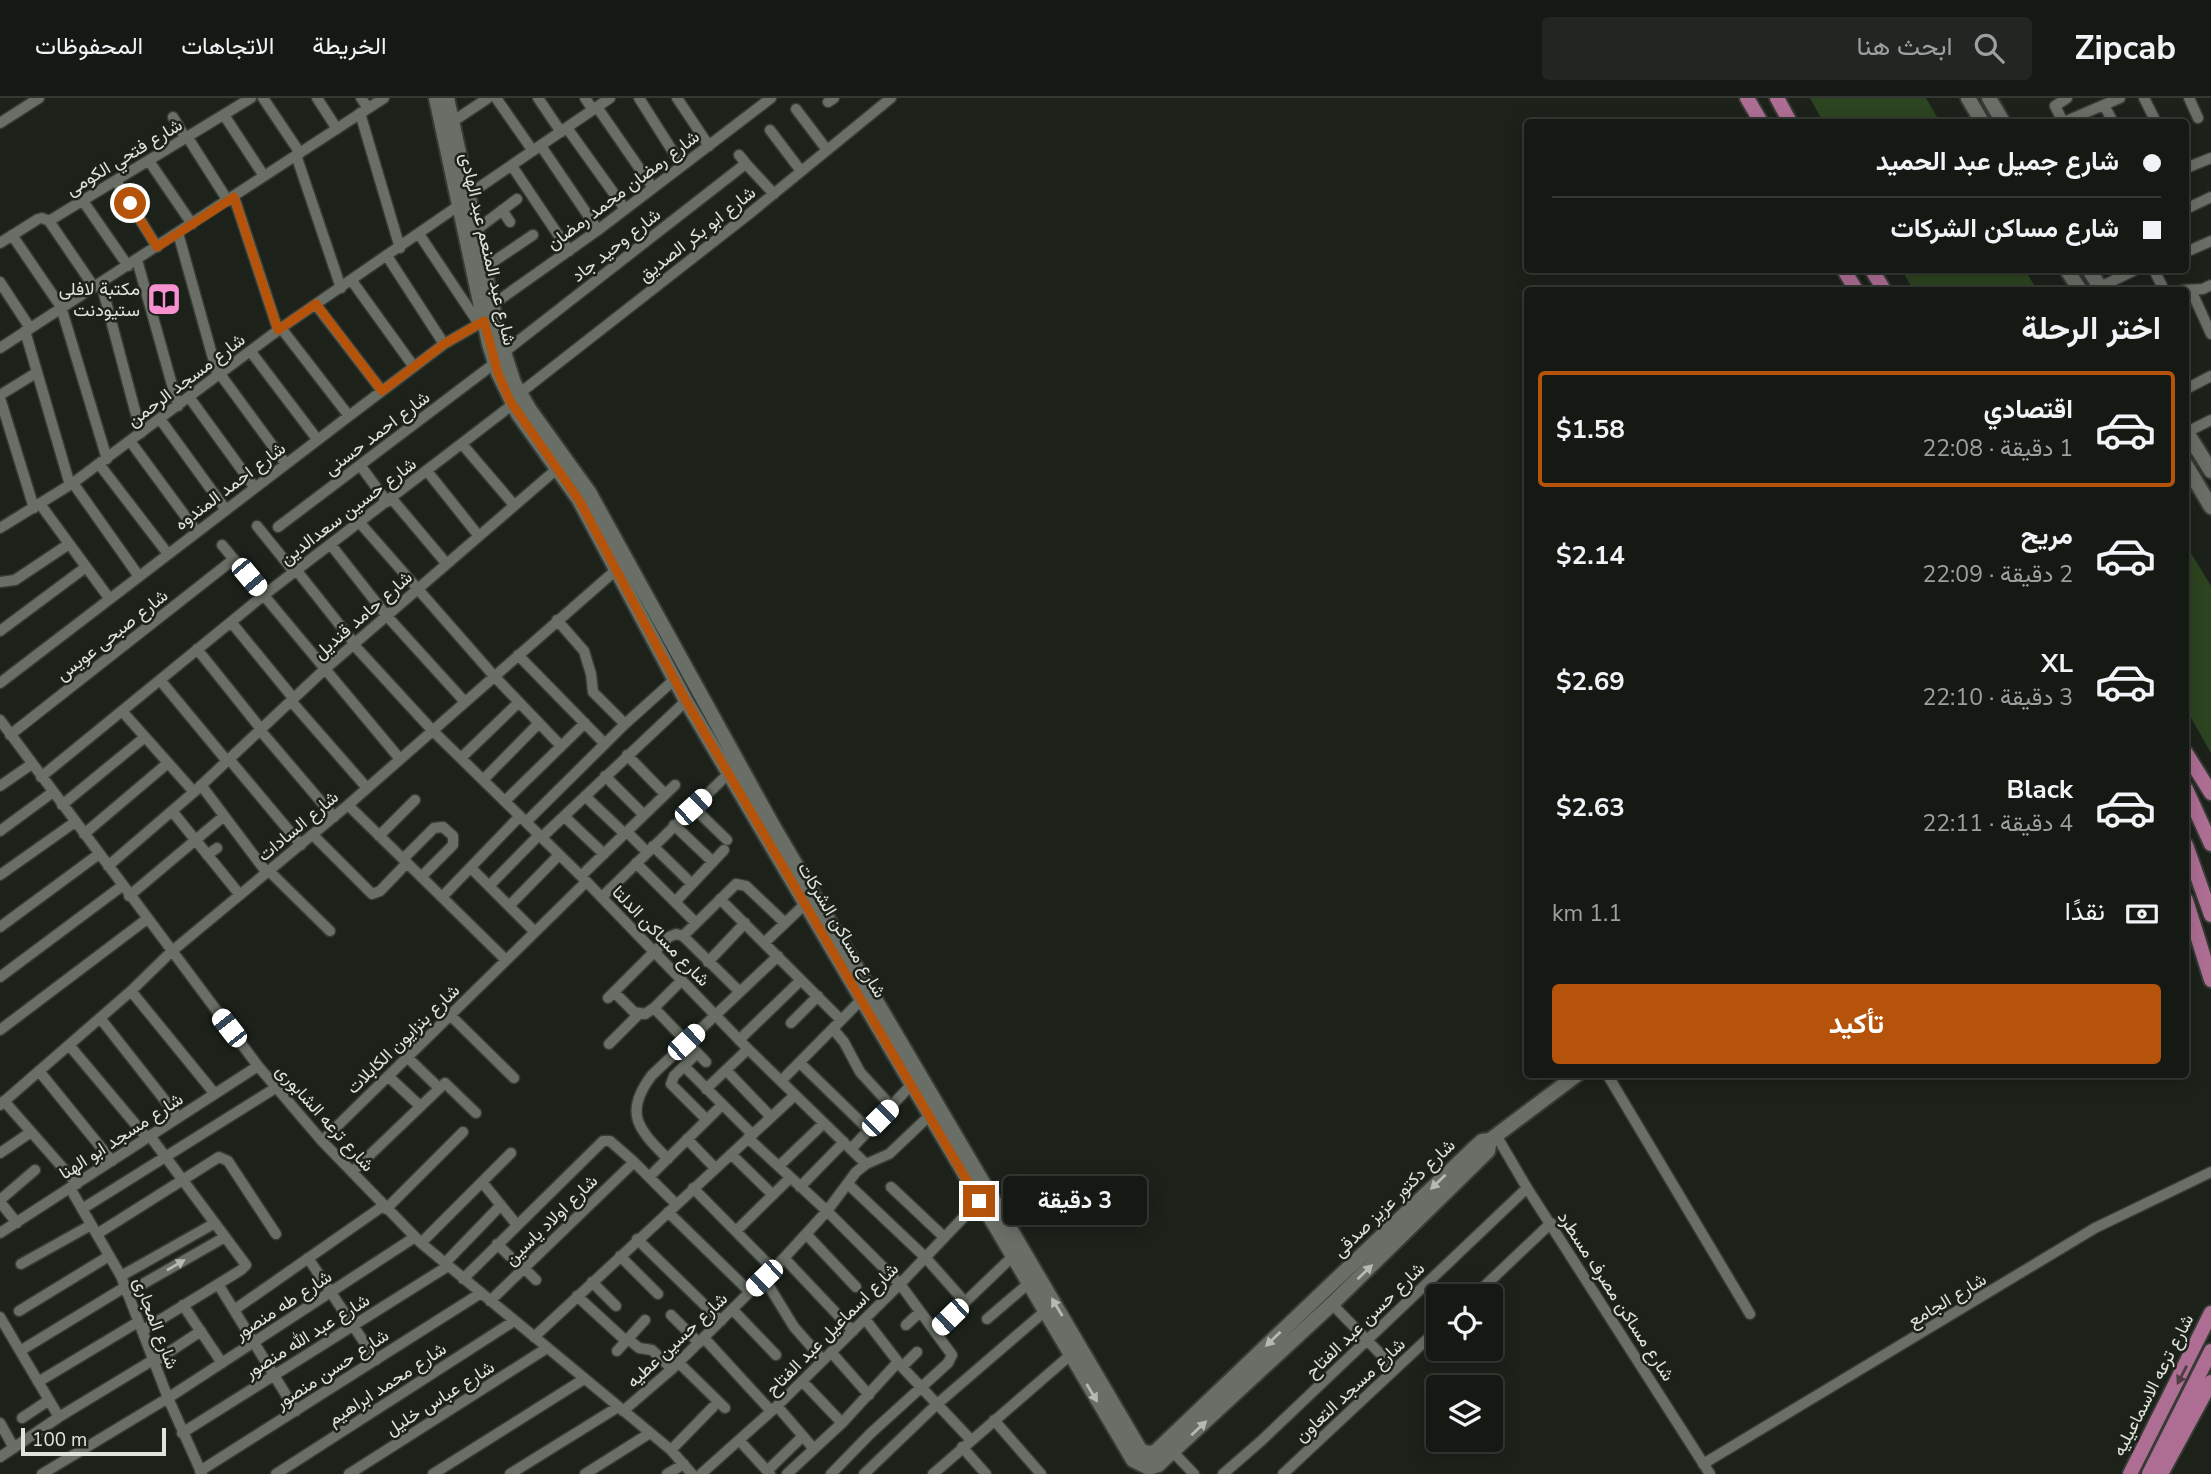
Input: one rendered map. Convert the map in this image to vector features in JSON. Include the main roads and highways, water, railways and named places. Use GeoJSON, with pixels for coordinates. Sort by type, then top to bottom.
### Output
{"type":"FeatureCollection","features":[{"type":"Feature","properties":{"kind":"main road"},"geometry":{"type":"LineString","coordinates":[[1747,98],[1759,119]]}},
{"type":"Feature","properties":{"kind":"main road"},"geometry":{"type":"LineString","coordinates":[[1777,98],[1788,119]]}},
{"type":"Feature","properties":{"kind":"main road"},"geometry":{"type":"LineString","coordinates":[[2189,758],[2211,793]]}},
{"type":"Feature","properties":{"kind":"main road"},"geometry":{"type":"LineString","coordinates":[[2189,796],[2211,844]]}},
{"type":"Feature","properties":{"kind":"main road"},"geometry":{"type":"LineString","coordinates":[[2189,853],[2211,915]]}},
{"type":"Feature","properties":{"kind":"main road"},"geometry":{"type":"LineString","coordinates":[[2189,910],[2211,980]]}},
{"type":"Feature","properties":{"kind":"main road","name":"شارع ترعه الاسماعيليه"},"geometry":{"type":"LineString","coordinates":[[2130,1474],[2211,1314]]}},
{"type":"Feature","properties":{"kind":"main road","name":"شارع ترعه الاسماعيليه"},"geometry":{"type":"LineString","coordinates":[[2149,1474],[2211,1351]]}},
{"type":"Feature","properties":{"kind":"main road"},"geometry":{"type":"LineString","coordinates":[[2161,1474],[2211,1382]]}},
{"type":"Feature","properties":{"kind":"place","name":"مكتبة لافلى ستيودنت"},"geometry":{"type":"Point","coordinates":[164,299]}}]}
